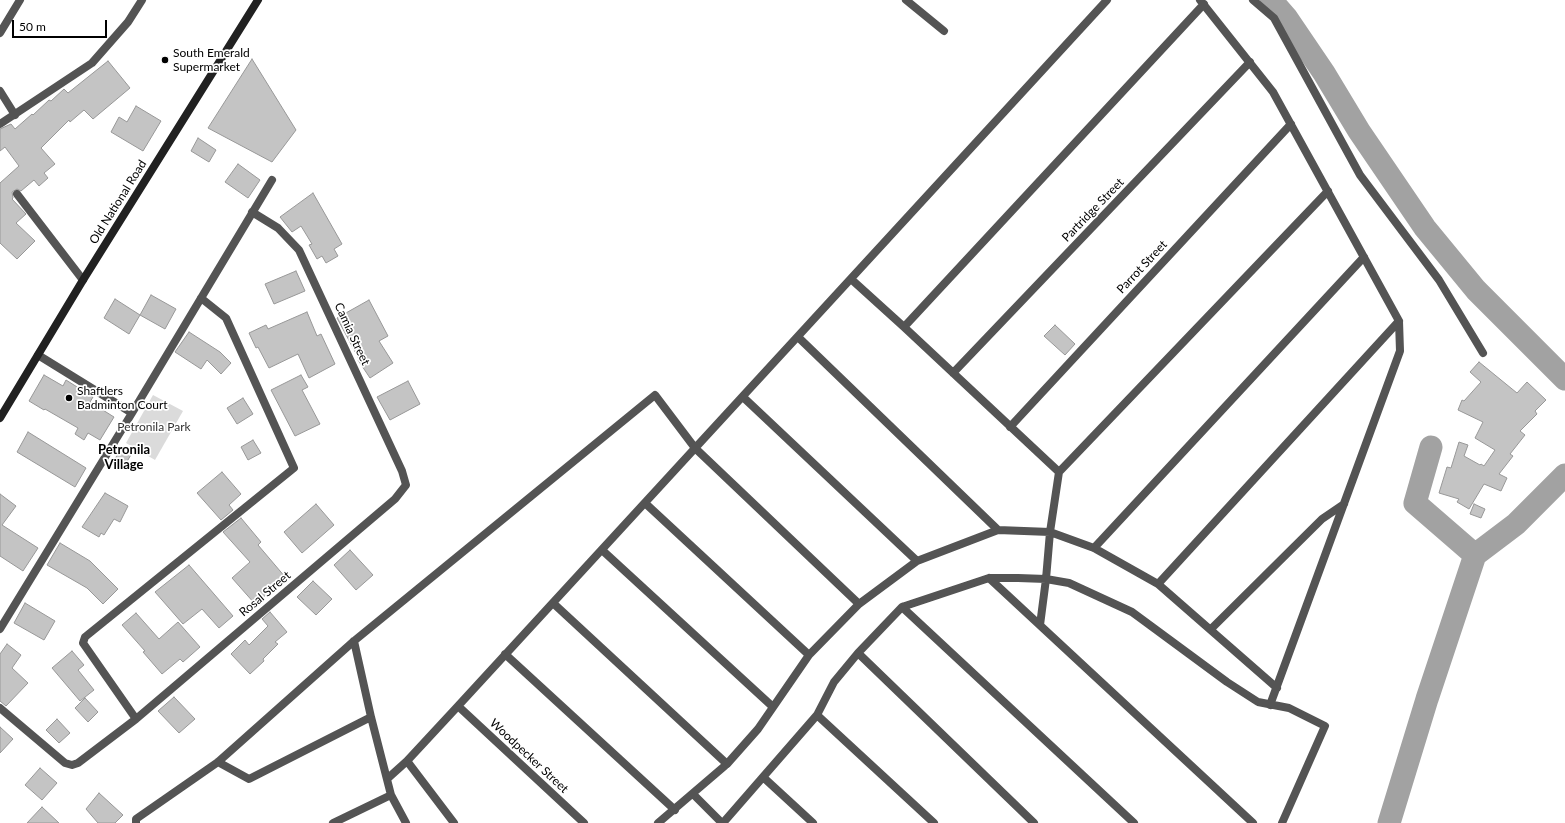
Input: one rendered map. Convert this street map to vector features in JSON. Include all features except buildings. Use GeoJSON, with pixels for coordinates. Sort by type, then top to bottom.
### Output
{"type":"FeatureCollection","features":[{"type":"Feature","properties":{"kind":"main road","name":"Old National Road"},"geometry":{"type":"LineString","coordinates":[[0,418],[83,280],[258,0]]}},
{"type":"Feature","properties":{"kind":"street"},"geometry":{"type":"LineString","coordinates":[[0,33],[20,0]]}},
{"type":"Feature","properties":{"kind":"street"},"geometry":{"type":"LineString","coordinates":[[0,124],[92,63],[128,22],[142,0]]}},
{"type":"Feature","properties":{"kind":"street"},"geometry":{"type":"LineString","coordinates":[[906,0],[944,32]]}},
{"type":"Feature","properties":{"kind":"street"},"geometry":{"type":"LineString","coordinates":[[387,779],[458,706],[1107,0]]}},
{"type":"Feature","properties":{"kind":"street"},"geometry":{"type":"LineString","coordinates":[[1253,0],[1274,18],[1360,175],[1439,280],[1483,353]]}},
{"type":"Feature","properties":{"kind":"street"},"geometry":{"type":"LineString","coordinates":[[904,327],[1202,2],[1273,92],[1399,321],[1400,351],[1270,705]]}},
{"type":"Feature","properties":{"kind":"street","name":"Partridge Street"},"geometry":{"type":"LineString","coordinates":[[953,373],[1250,62]]}},
{"type":"Feature","properties":{"kind":"street"},"geometry":{"type":"LineString","coordinates":[[0,91],[15,115]]}},
{"type":"Feature","properties":{"kind":"street","name":"Parrot Street"},"geometry":{"type":"LineString","coordinates":[[1010,427],[1291,124]]}},
{"type":"Feature","properties":{"kind":"street"},"geometry":{"type":"LineString","coordinates":[[0,629],[202,298],[272,180]]}},
{"type":"Feature","properties":{"kind":"street"},"geometry":{"type":"LineString","coordinates":[[1040,625],[1050,532],[1059,472],[1328,191]]}},
{"type":"Feature","properties":{"kind":"street"},"geometry":{"type":"LineString","coordinates":[[16,194],[83,280]]}},
{"type":"Feature","properties":{"kind":"street","name":"Camia Street"},"geometry":{"type":"LineString","coordinates":[[252,212],[278,228],[299,250],[402,471],[406,485]]}},
{"type":"Feature","properties":{"kind":"street"},"geometry":{"type":"LineString","coordinates":[[1094,548],[1364,257]]}},
{"type":"Feature","properties":{"kind":"street"},"geometry":{"type":"LineString","coordinates":[[851,279],[1059,472]]}},
{"type":"Feature","properties":{"kind":"street"},"geometry":{"type":"LineString","coordinates":[[136,719],[83,643],[86,637],[294,468],[226,318],[202,298]]}},
{"type":"Feature","properties":{"kind":"street"},"geometry":{"type":"LineString","coordinates":[[1158,584],[1399,321]]}},
{"type":"Feature","properties":{"kind":"street"},"geometry":{"type":"LineString","coordinates":[[798,337],[998,530]]}},
{"type":"Feature","properties":{"kind":"street"},"geometry":{"type":"LineString","coordinates":[[38,355],[132,413]]}},
{"type":"Feature","properties":{"kind":"street"},"geometry":{"type":"LineString","coordinates":[[136,823],[136,818],[218,762],[354,640],[655,395],[695,448],[859,604]]}},
{"type":"Feature","properties":{"kind":"street"},"geometry":{"type":"LineString","coordinates":[[743,397],[918,561]]}},
{"type":"Feature","properties":{"kind":"street","name":"Rosal Street"},"geometry":{"type":"LineString","coordinates":[[0,708],[65,762],[72,765],[78,763],[136,719],[395,499],[406,485]]}},
{"type":"Feature","properties":{"kind":"street"},"geometry":{"type":"LineString","coordinates":[[645,503],[809,655]]}},
{"type":"Feature","properties":{"kind":"street"},"geometry":{"type":"LineString","coordinates":[[1211,629],[1322,519],[1344,504]]}},
{"type":"Feature","properties":{"kind":"street"},"geometry":{"type":"LineString","coordinates":[[658,823],[727,764],[758,729],[809,655],[859,604],[918,561],[998,530],[1050,532],[1094,548],[1158,584],[1277,688]]}},
{"type":"Feature","properties":{"kind":"street"},"geometry":{"type":"LineString","coordinates":[[602,550],[773,707]]}},
{"type":"Feature","properties":{"kind":"street"},"geometry":{"type":"LineString","coordinates":[[989,578],[1254,823]]}},
{"type":"Feature","properties":{"kind":"street"},"geometry":{"type":"LineString","coordinates":[[692,794],[723,823],[818,715],[834,682],[858,653],[902,607],[989,578],[1046,579],[1069,583],[1132,612],[1258,702],[1289,708],[1325,726],[1282,823]]}},
{"type":"Feature","properties":{"kind":"street"},"geometry":{"type":"LineString","coordinates":[[553,603],[727,764]]}},
{"type":"Feature","properties":{"kind":"street"},"geometry":{"type":"LineString","coordinates":[[902,607],[1134,823]]}},
{"type":"Feature","properties":{"kind":"street"},"geometry":{"type":"LineString","coordinates":[[354,640],[371,717],[391,794],[406,823]]}},
{"type":"Feature","properties":{"kind":"street"},"geometry":{"type":"LineString","coordinates":[[858,653],[1034,823]]}},
{"type":"Feature","properties":{"kind":"street"},"geometry":{"type":"LineString","coordinates":[[506,654],[675,810]]}},
{"type":"Feature","properties":{"kind":"street","name":"Woodpecker Street"},"geometry":{"type":"LineString","coordinates":[[458,706],[584,823]]}},
{"type":"Feature","properties":{"kind":"street"},"geometry":{"type":"LineString","coordinates":[[818,715],[934,823]]}},
{"type":"Feature","properties":{"kind":"street"},"geometry":{"type":"LineString","coordinates":[[218,762],[249,779],[371,717]]}},
{"type":"Feature","properties":{"kind":"street"},"geometry":{"type":"LineString","coordinates":[[406,761],[454,823]]}},
{"type":"Feature","properties":{"kind":"street"},"geometry":{"type":"LineString","coordinates":[[763,778],[813,823]]}},
{"type":"Feature","properties":{"kind":"street"},"geometry":{"type":"LineString","coordinates":[[333,823],[391,794]]}},
{"type":"Feature","properties":{"kind":"green space","name":"Petronila Park"},"geometry":{"type":"Polygon","coordinates":[[[153,395],[183,411],[155,460],[126,443],[153,395]]]}},
{"type":"Feature","properties":{"kind":"waterway"},"geometry":{"type":"LineString","coordinates":[[1271,0],[1286,17],[1324,73],[1359,131],[1425,228],[1476,290],[1565,379]]}},
{"type":"Feature","properties":{"kind":"waterway"},"geometry":{"type":"LineString","coordinates":[[1431,447],[1415,503],[1475,555],[1516,524],[1565,475]]}},
{"type":"Feature","properties":{"kind":"waterway"},"geometry":{"type":"LineString","coordinates":[[1389,823],[1427,699],[1475,555]]}},
{"type":"Feature","properties":{"kind":"place","name":"South Emerald Supermarket"},"geometry":{"type":"Point","coordinates":[165,60]}},
{"type":"Feature","properties":{"kind":"place","name":"Shaftlers Badminton Court"},"geometry":{"type":"Point","coordinates":[69,398]}},
{"type":"Feature","properties":{"kind":"district","name":"Petronila Village"},"geometry":{"type":"Point","coordinates":[124,458]}}]}
